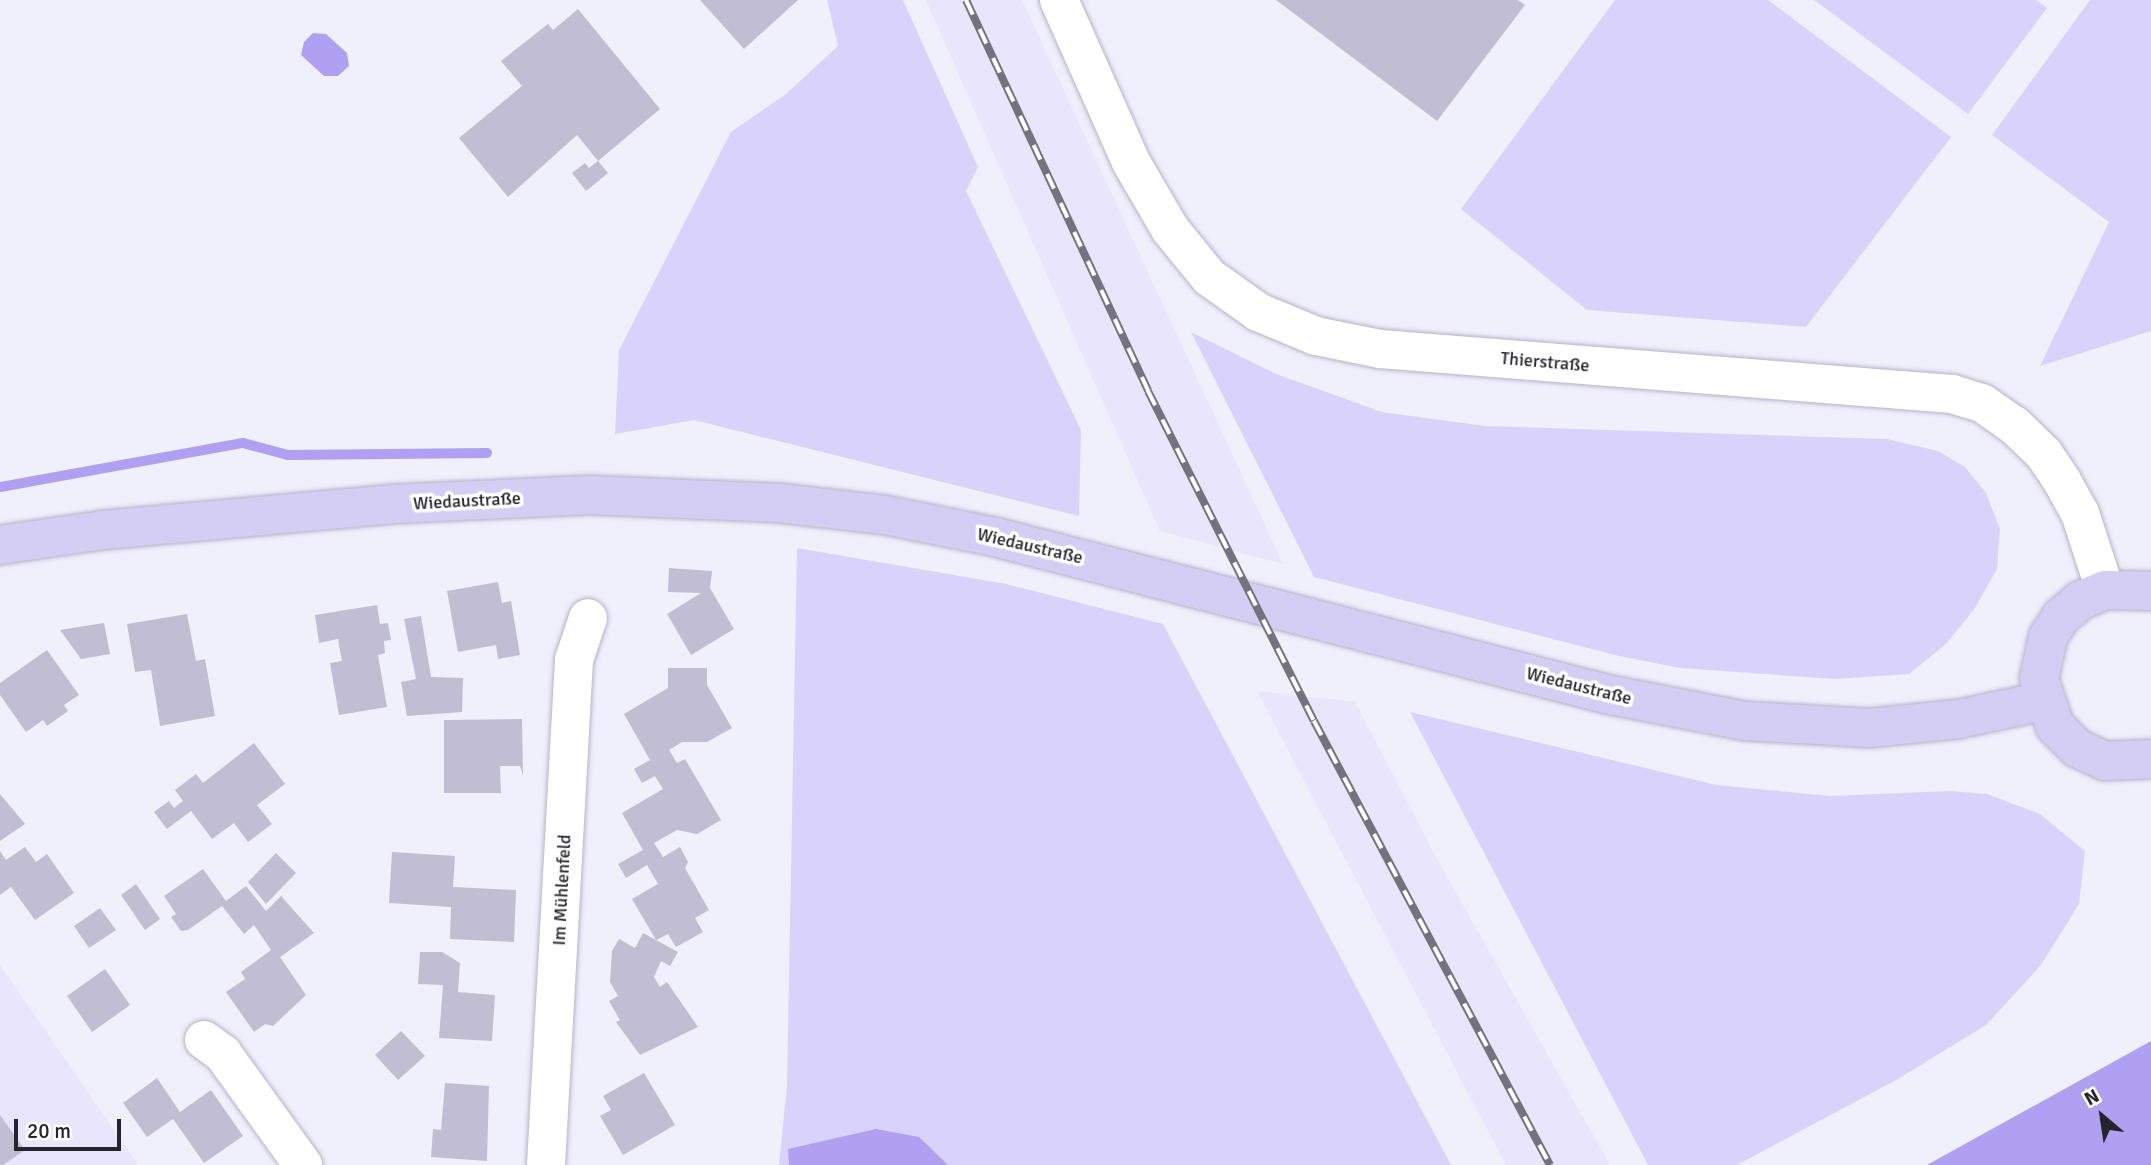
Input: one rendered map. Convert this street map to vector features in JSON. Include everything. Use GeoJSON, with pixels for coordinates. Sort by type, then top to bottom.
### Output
{"type":"FeatureCollection","features":[{"type":"Feature","properties":{"kind":"main road","name":"Wiedaustraße"},"geometry":{"type":"LineString","coordinates":[[0,545],[103,530],[392,504],[590,495],[766,502],[886,515],[995,537],[1606,694],[1745,721],[1870,727],[1959,719],[2043,701]]}},
{"type":"Feature","properties":{"kind":"main road"},"geometry":{"type":"LineString","coordinates":[[2151,591],[2105,590],[2081,600],[2061,617],[2048,637],[2039,679],[2043,701],[2055,726],[2077,748],[2105,761],[2151,759]]}},
{"type":"Feature","properties":{"kind":"street","name":"Thierstraße"},"geometry":{"type":"LineString","coordinates":[[1059,0],[1131,162],[1170,229],[1209,277],[1258,312],[1316,336],[1380,349],[1952,394],[1982,403],[2014,425],[2044,454],[2062,481],[2080,513],[2105,590]]}},
{"type":"Feature","properties":{"kind":"street","name":"Im Mühlenfeld"},"geometry":{"type":"LineString","coordinates":[[546,1165],[574,660],[588,618]]}},
{"type":"Feature","properties":{"kind":"street"},"geometry":{"type":"LineString","coordinates":[[204,1040],[223,1054],[303,1165]]}},
{"type":"Feature","properties":{"kind":"shaded area"},"geometry":{"type":"Polygon","coordinates":[[[827,0],[903,0],[978,167],[966,191],[1081,430],[1079,516],[694,420],[615,434],[619,350],[731,132],[786,94],[838,46],[827,0]]]}},
{"type":"Feature","properties":{"kind":"shaded area"},"geometry":{"type":"Polygon","coordinates":[[[926,0],[1022,0],[1283,564],[1160,531],[926,0]]]}},
{"type":"Feature","properties":{"kind":"shaded area"},"geometry":{"type":"Polygon","coordinates":[[[1615,0],[1768,0],[1951,137],[1806,327],[1587,310],[1461,209],[1615,0]]]}},
{"type":"Feature","properties":{"kind":"shaded area"},"geometry":{"type":"Polygon","coordinates":[[[1814,0],[2036,0],[2047,8],[1968,114],[1814,0]]]}},
{"type":"Feature","properties":{"kind":"shaded area"},"geometry":{"type":"Polygon","coordinates":[[[2090,0],[2151,0],[2151,331],[2040,366],[2109,222],[1992,135],[2090,0]]]}},
{"type":"Feature","properties":{"kind":"shaded area"},"geometry":{"type":"Polygon","coordinates":[[[313,33],[326,34],[347,53],[349,66],[338,76],[324,76],[301,55],[304,42],[313,33]]]}},
{"type":"Feature","properties":{"kind":"shaded area"},"geometry":{"type":"Polygon","coordinates":[[[1191,332],[1276,374],[1382,412],[1485,426],[1887,439],[1938,451],[1965,467],[1986,493],[2000,529],[1997,569],[1975,608],[1946,644],[1909,674],[1835,679],[1680,668],[1619,656],[1314,577],[1191,332]]]}},
{"type":"Feature","properties":{"kind":"shaded area"},"geometry":{"type":"Polygon","coordinates":[[[797,548],[1006,584],[1163,624],[1451,1165],[779,1165],[787,1085],[797,548]]]}},
{"type":"Feature","properties":{"kind":"shaded area"},"geometry":{"type":"Polygon","coordinates":[[[1257,691],[1355,702],[1438,861],[1610,1165],[1506,1165],[1257,691]]]}},
{"type":"Feature","properties":{"kind":"shaded area"},"geometry":{"type":"Polygon","coordinates":[[[1410,712],[1717,785],[1831,796],[1950,791],[1987,794],[2040,814],[2085,851],[2079,904],[2041,965],[1986,1025],[1898,1079],[1737,1165],[1648,1165],[1410,712]]]}},
{"type":"Feature","properties":{"kind":"shaded area"},"geometry":{"type":"Polygon","coordinates":[[[0,965],[138,1165],[0,1165],[0,965]]]}},
{"type":"Feature","properties":{"kind":"shaded area"},"geometry":{"type":"Polygon","coordinates":[[[2151,1041],[2151,1165],[1927,1165],[2151,1041]]]}},
{"type":"Feature","properties":{"kind":"shaded area"},"geometry":{"type":"Polygon","coordinates":[[[876,1129],[919,1137],[948,1165],[789,1165],[788,1149],[876,1129]]]}},
{"type":"Feature","properties":{"kind":"building"},"geometry":{"type":"Polygon","coordinates":[[[700,0],[798,0],[744,49],[700,0]]]}},
{"type":"Feature","properties":{"kind":"building"},"geometry":{"type":"Polygon","coordinates":[[[1276,0],[1518,0],[1525,5],[1437,121],[1276,0]]]}},
{"type":"Feature","properties":{"kind":"building"},"geometry":{"type":"Polygon","coordinates":[[[578,9],[660,109],[598,161],[577,135],[508,197],[459,138],[522,86],[501,61],[548,24],[553,30],[578,9]]]}},
{"type":"Feature","properties":{"kind":"building"},"geometry":{"type":"Polygon","coordinates":[[[598,161],[608,173],[586,191],[572,173],[585,163],[589,168],[598,161]]]}},
{"type":"Feature","properties":{"kind":"building"},"geometry":{"type":"Polygon","coordinates":[[[669,568],[712,571],[710,588],[734,629],[691,655],[667,614],[701,593],[668,592],[669,568]]]}},
{"type":"Feature","properties":{"kind":"building"},"geometry":{"type":"Polygon","coordinates":[[[498,582],[502,603],[511,601],[520,655],[498,659],[496,645],[458,652],[447,591],[498,582]]]}},
{"type":"Feature","properties":{"kind":"building"},"geometry":{"type":"Polygon","coordinates":[[[377,605],[380,624],[388,623],[391,640],[384,641],[385,653],[378,655],[387,707],[339,715],[330,663],[342,661],[338,639],[319,643],[315,615],[377,605]]]}},
{"type":"Feature","properties":{"kind":"building"},"geometry":{"type":"Polygon","coordinates":[[[187,614],[196,661],[205,659],[215,716],[160,726],[151,670],[135,672],[127,624],[187,614]]]}},
{"type":"Feature","properties":{"kind":"building"},"geometry":{"type":"Polygon","coordinates":[[[421,616],[431,677],[463,678],[462,712],[407,716],[401,682],[416,679],[404,619],[421,616]]]}},
{"type":"Feature","properties":{"kind":"building"},"geometry":{"type":"Polygon","coordinates":[[[104,623],[110,654],[81,659],[60,630],[104,623]]]}},
{"type":"Feature","properties":{"kind":"building"},"geometry":{"type":"Polygon","coordinates":[[[47,650],[79,695],[64,705],[68,711],[47,726],[43,720],[26,732],[0,695],[0,683],[47,650]]]}},
{"type":"Feature","properties":{"kind":"building"},"geometry":{"type":"Polygon","coordinates":[[[668,668],[707,668],[707,685],[732,728],[707,742],[682,742],[669,750],[677,763],[685,759],[721,820],[697,834],[677,830],[654,843],[663,857],[680,847],[688,862],[685,868],[709,910],[695,918],[703,932],[676,947],[668,934],[656,940],[632,899],[658,884],[647,865],[626,878],[618,864],[643,850],[622,813],[663,789],[655,776],[642,783],[634,769],[650,760],[624,714],[668,688],[668,668]]]}},
{"type":"Feature","properties":{"kind":"building"},"geometry":{"type":"Polygon","coordinates":[[[522,719],[523,775],[520,766],[500,766],[501,793],[444,793],[444,720],[522,719]]]}},
{"type":"Feature","properties":{"kind":"building"},"geometry":{"type":"Polygon","coordinates":[[[254,743],[285,784],[257,805],[272,824],[248,842],[234,823],[212,839],[191,811],[167,829],[154,812],[169,801],[174,808],[183,801],[175,790],[196,774],[203,783],[254,743]]]}},
{"type":"Feature","properties":{"kind":"building"},"geometry":{"type":"Polygon","coordinates":[[[0,794],[25,824],[0,841],[0,794]]]}},
{"type":"Feature","properties":{"kind":"building"},"geometry":{"type":"Polygon","coordinates":[[[25,847],[36,862],[47,854],[74,893],[35,920],[11,887],[0,895],[0,851],[6,860],[25,847]]]}},
{"type":"Feature","properties":{"kind":"building"},"geometry":{"type":"Polygon","coordinates":[[[392,852],[455,856],[453,887],[516,890],[514,942],[450,939],[451,907],[389,903],[392,852]]]}},
{"type":"Feature","properties":{"kind":"building"},"geometry":{"type":"Polygon","coordinates":[[[276,853],[296,873],[266,904],[248,882],[276,853]]]}},
{"type":"Feature","properties":{"kind":"building"},"geometry":{"type":"Polygon","coordinates":[[[203,869],[226,901],[246,886],[266,911],[281,896],[314,933],[280,957],[306,995],[273,1026],[265,1024],[254,1032],[226,992],[245,979],[241,972],[271,950],[254,925],[244,934],[222,906],[188,930],[181,931],[171,917],[176,914],[164,896],[203,869]]]}},
{"type":"Feature","properties":{"kind":"building"},"geometry":{"type":"Polygon","coordinates":[[[136,884],[160,919],[145,930],[121,895],[136,884]]]}},
{"type":"Feature","properties":{"kind":"building"},"geometry":{"type":"Polygon","coordinates":[[[100,908],[116,930],[89,948],[74,926],[100,908]]]}},
{"type":"Feature","properties":{"kind":"building"},"geometry":{"type":"Polygon","coordinates":[[[643,933],[678,952],[670,966],[661,961],[654,977],[660,987],[667,982],[698,1027],[640,1055],[616,1022],[620,1020],[609,1001],[618,996],[610,982],[612,951],[619,939],[635,948],[643,933]]]}},
{"type":"Feature","properties":{"kind":"building"},"geometry":{"type":"Polygon","coordinates":[[[420,952],[442,952],[460,963],[458,992],[495,995],[492,1041],[439,1038],[443,985],[418,984],[420,952]]]}},
{"type":"Feature","properties":{"kind":"building"},"geometry":{"type":"Polygon","coordinates":[[[105,969],[130,1005],[92,1032],[67,996],[105,969]]]}},
{"type":"Feature","properties":{"kind":"building"},"geometry":{"type":"Polygon","coordinates":[[[401,1031],[425,1056],[398,1080],[375,1055],[401,1031]]]}},
{"type":"Feature","properties":{"kind":"building"},"geometry":{"type":"Polygon","coordinates":[[[644,1073],[675,1125],[623,1155],[600,1116],[611,1110],[603,1096],[644,1073]]]}},
{"type":"Feature","properties":{"kind":"building"},"geometry":{"type":"Polygon","coordinates":[[[157,1078],[180,1112],[211,1090],[243,1136],[204,1163],[173,1119],[147,1137],[123,1103],[157,1078]]]}},
{"type":"Feature","properties":{"kind":"building"},"geometry":{"type":"Polygon","coordinates":[[[445,1083],[489,1086],[487,1161],[431,1157],[433,1129],[441,1130],[445,1083]]]}},
{"type":"Feature","properties":{"kind":"building"},"geometry":{"type":"Polygon","coordinates":[[[0,1115],[25,1150],[3,1165],[0,1165],[0,1115]]]}},
{"type":"Feature","properties":{"kind":"waterway"},"geometry":{"type":"LineString","coordinates":[[0,487],[243,443],[288,455],[487,453]]}},
{"type":"Feature","properties":{"kind":"railway"},"geometry":{"type":"LineString","coordinates":[[966,0],[1148,391],[1314,721],[1550,1165]]}}]}
